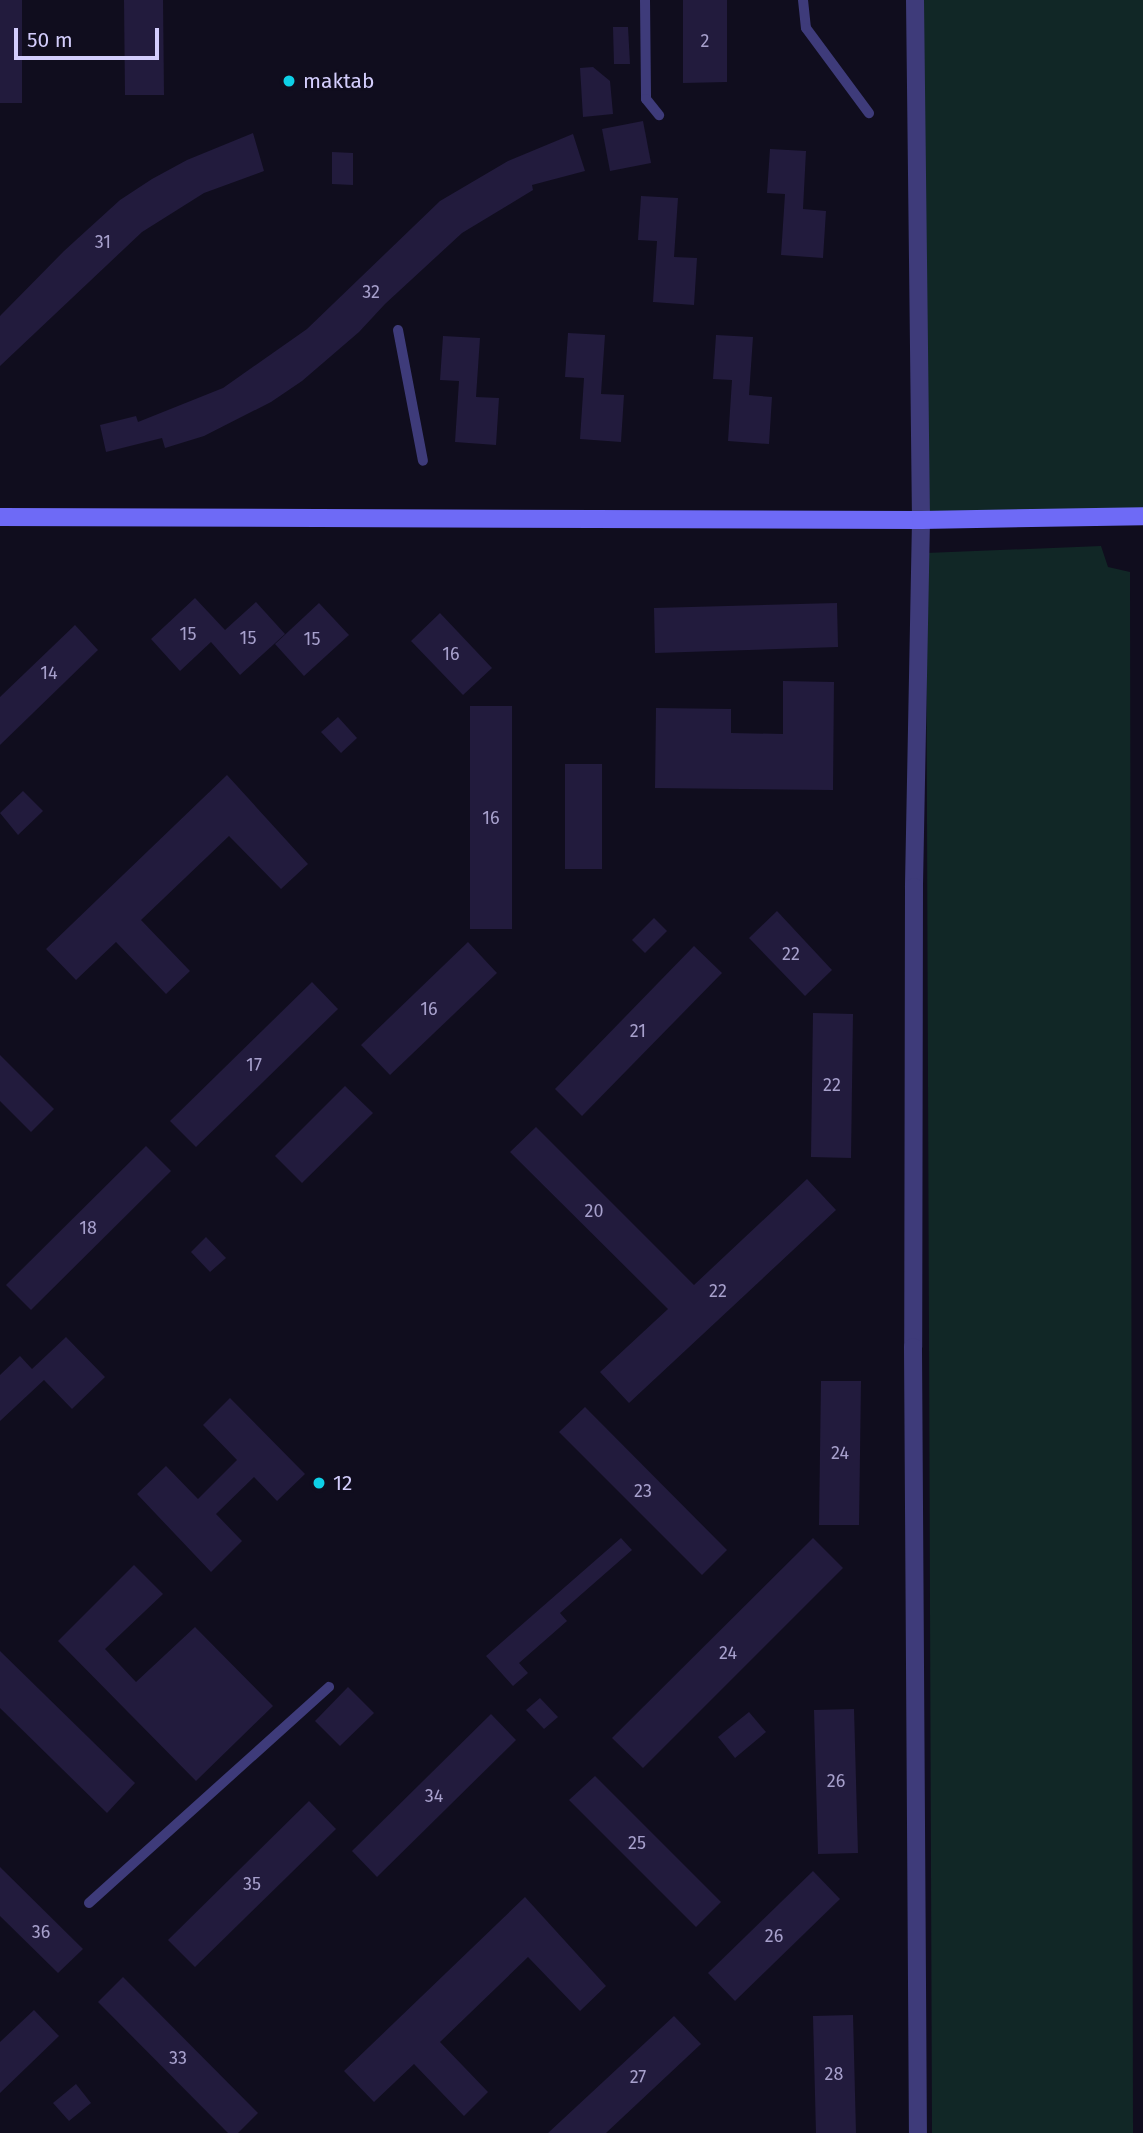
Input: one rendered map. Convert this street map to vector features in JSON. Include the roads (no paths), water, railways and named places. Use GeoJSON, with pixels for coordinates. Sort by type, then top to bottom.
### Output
{"type":"FeatureCollection","features":[{"type":"Feature","properties":{"kind":"street"},"geometry":{"type":"LineString","coordinates":[[915,0],[921,520],[914,901],[913,1333],[918,2133]]}},
{"type":"Feature","properties":{"kind":"street"},"geometry":{"type":"LineString","coordinates":[[0,517],[921,520],[1143,516]]}},
{"type":"Feature","properties":{"kind":"lane"},"geometry":{"type":"LineString","coordinates":[[645,0],[646,99],[659,114]]}},
{"type":"Feature","properties":{"kind":"lane"},"geometry":{"type":"LineString","coordinates":[[803,0],[806,28],[869,113]]}},
{"type":"Feature","properties":{"kind":"lane"},"geometry":{"type":"LineString","coordinates":[[398,330],[423,461]]}},
{"type":"Feature","properties":{"kind":"lane"},"geometry":{"type":"LineString","coordinates":[[89,1903],[329,1687]]}},
{"type":"Feature","properties":{"kind":"place","name":"maktab"},"geometry":{"type":"Point","coordinates":[289,81]}},
{"type":"Feature","properties":{"kind":"place","name":"12"},"geometry":{"type":"Point","coordinates":[319,1483]}}]}
